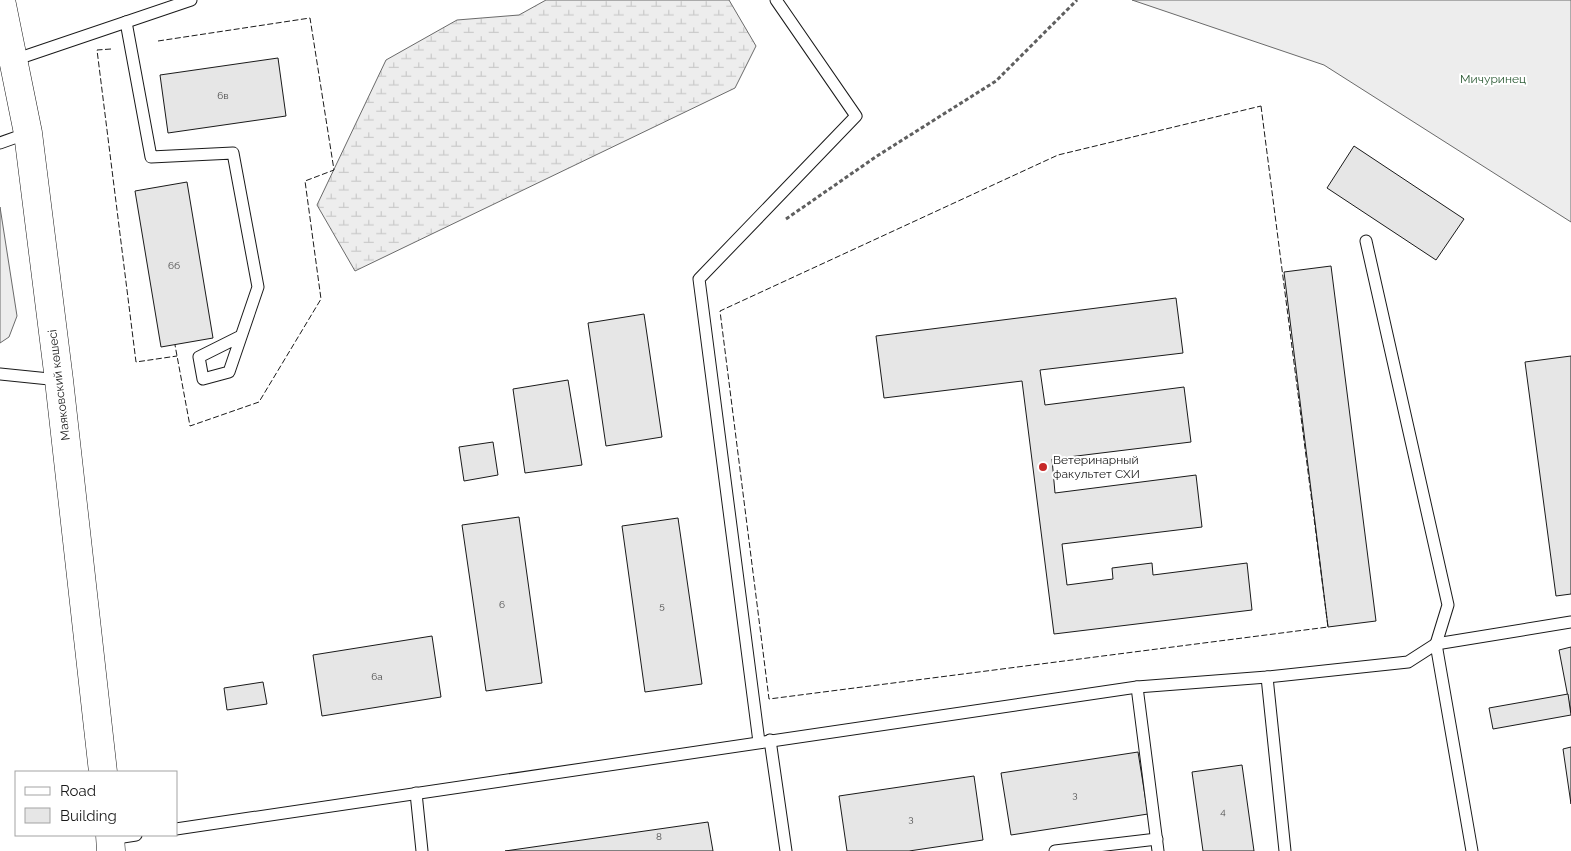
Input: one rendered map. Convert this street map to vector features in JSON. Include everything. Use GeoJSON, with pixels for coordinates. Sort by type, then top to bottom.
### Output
{"type":"FeatureCollection","features":[{"type":"Feature","properties":{"kind":"main road","name":"Маяковский көшесі"},"geometry":{"type":"LineString","coordinates":[[1,0],[28,133],[59,380],[103,771]]}},
{"type":"Feature","properties":{"kind":"lane"},"geometry":{"type":"LineString","coordinates":[[14,60],[191,0]]}},
{"type":"Feature","properties":{"kind":"lane"},"geometry":{"type":"LineString","coordinates":[[776,0],[856,116],[699,279],[765,741],[786,851]]}},
{"type":"Feature","properties":{"kind":"lane"},"geometry":{"type":"LineString","coordinates":[[126,22],[151,157],[233,153],[258,287],[241,336]]}},
{"type":"Feature","properties":{"kind":"lane"},"geometry":{"type":"LineString","coordinates":[[0,142],[28,133]]}},
{"type":"Feature","properties":{"kind":"lane"},"geometry":{"type":"LineString","coordinates":[[1366,241],[1448,605],[1436,644],[1472,851]]}},
{"type":"Feature","properties":{"kind":"lane"},"geometry":{"type":"LineString","coordinates":[[0,374],[59,380]]}},
{"type":"Feature","properties":{"kind":"lane"},"geometry":{"type":"LineString","coordinates":[[178,829],[1137,687],[1267,678],[1408,662],[1436,644],[1571,622]]}},
{"type":"Feature","properties":{"kind":"lane"},"geometry":{"type":"LineString","coordinates":[[1267,678],[1285,851]]}},
{"type":"Feature","properties":{"kind":"lane"},"geometry":{"type":"LineString","coordinates":[[1137,687],[1158,851]]}},
{"type":"Feature","properties":{"kind":"lane"},"geometry":{"type":"LineString","coordinates":[[416,793],[422,851]]}},
{"type":"Feature","properties":{"kind":"lane"},"geometry":{"type":"LineString","coordinates":[[110,841],[132,836]]}},
{"type":"Feature","properties":{"kind":"lane"},"geometry":{"type":"LineString","coordinates":[[1055,851],[1157,839]]}},
{"type":"Feature","properties":{"kind":"path"},"geometry":{"type":"LineString","coordinates":[[780,223],[876,156],[996,81],[1077,0]]}},
{"type":"Feature","properties":{"kind":"shaded area","name":"Мичуринец"},"geometry":{"type":"Polygon","coordinates":[[[1132,0],[1571,0],[1571,222],[1324,65],[1132,0]]]}},
{"type":"Feature","properties":{"kind":"shaded area"},"geometry":{"type":"Polygon","coordinates":[[[0,207],[17,316],[9,337],[0,343],[0,207]]]}},
{"type":"Feature","properties":{"kind":"green space"},"geometry":{"type":"Polygon","coordinates":[[[546,0],[729,0],[756,46],[735,88],[355,271],[317,205],[386,60],[457,20],[519,15],[546,0]]]}},
{"type":"Feature","properties":{"kind":"building"},"geometry":{"type":"Polygon","coordinates":[[[278,58],[286,116],[168,133],[160,75],[278,58]]]}},
{"type":"Feature","properties":{"kind":"building"},"geometry":{"type":"Polygon","coordinates":[[[1354,146],[1464,219],[1436,260],[1327,188],[1354,146]]]}},
{"type":"Feature","properties":{"kind":"building"},"geometry":{"type":"Polygon","coordinates":[[[187,182],[213,338],[161,347],[135,191],[187,182]]]}},
{"type":"Feature","properties":{"kind":"building"},"geometry":{"type":"Polygon","coordinates":[[[1331,266],[1376,621],[1328,627],[1284,272],[1331,266]]]}},
{"type":"Feature","properties":{"kind":"building","name":"Ветеринарный факультет СХИ"},"geometry":{"type":"Polygon","coordinates":[[[1176,298],[1183,353],[1040,370],[1045,405],[1184,387],[1191,442],[1052,459],[1055,493],[1196,475],[1202,527],[1062,544],[1067,585],[1113,579],[1112,568],[1152,563],[1153,575],[1247,563],[1252,610],[1054,634],[1022,381],[884,398],[876,336],[1176,298]]]}},
{"type":"Feature","properties":{"kind":"building"},"geometry":{"type":"Polygon","coordinates":[[[644,314],[662,437],[606,446],[588,323],[644,314]]]}},
{"type":"Feature","properties":{"kind":"building"},"geometry":{"type":"Polygon","coordinates":[[[1571,356],[1571,594],[1556,596],[1525,362],[1571,356]]]}},
{"type":"Feature","properties":{"kind":"building"},"geometry":{"type":"Polygon","coordinates":[[[568,380],[582,465],[525,473],[513,389],[568,380]]]}},
{"type":"Feature","properties":{"kind":"building"},"geometry":{"type":"Polygon","coordinates":[[[493,442],[498,475],[464,481],[459,447],[493,442]]]}},
{"type":"Feature","properties":{"kind":"building"},"geometry":{"type":"Polygon","coordinates":[[[519,517],[542,683],[486,691],[462,525],[519,517]]]}},
{"type":"Feature","properties":{"kind":"building"},"geometry":{"type":"Polygon","coordinates":[[[678,518],[702,684],[645,692],[622,526],[678,518]]]}},
{"type":"Feature","properties":{"kind":"building"},"geometry":{"type":"Polygon","coordinates":[[[432,636],[441,697],[322,716],[313,655],[432,636]]]}},
{"type":"Feature","properties":{"kind":"building"},"geometry":{"type":"Polygon","coordinates":[[[1571,647],[1571,713],[1559,650],[1571,647]]]}},
{"type":"Feature","properties":{"kind":"building"},"geometry":{"type":"Polygon","coordinates":[[[263,682],[267,704],[227,710],[224,688],[263,682]]]}},
{"type":"Feature","properties":{"kind":"building"},"geometry":{"type":"Polygon","coordinates":[[[1568,694],[1571,715],[1493,729],[1489,708],[1568,694]]]}},
{"type":"Feature","properties":{"kind":"building"},"geometry":{"type":"Polygon","coordinates":[[[1571,747],[1571,804],[1563,749],[1571,747]]]}},
{"type":"Feature","properties":{"kind":"building"},"geometry":{"type":"Polygon","coordinates":[[[1138,752],[1148,814],[1011,835],[1001,773],[1138,752]]]}},
{"type":"Feature","properties":{"kind":"building"},"geometry":{"type":"Polygon","coordinates":[[[1242,765],[1254,851],[1203,851],[1192,772],[1242,765]]]}},
{"type":"Feature","properties":{"kind":"building"},"geometry":{"type":"Polygon","coordinates":[[[974,776],[983,840],[909,851],[847,851],[839,796],[974,776]]]}},
{"type":"Feature","properties":{"kind":"building"},"geometry":{"type":"Polygon","coordinates":[[[708,822],[713,851],[505,851],[708,822]]]}},
{"type":"Feature","properties":{"kind":"fence"},"geometry":{"type":"LineString","coordinates":[[158,41],[310,18],[334,170],[305,181],[321,299],[259,402],[190,426],[175,345]]}},
{"type":"Feature","properties":{"kind":"fence"},"geometry":{"type":"LineString","coordinates":[[111,49],[97,50],[136,362],[177,356]]}},
{"type":"Feature","properties":{"kind":"fence"},"geometry":{"type":"LineString","coordinates":[[1261,106],[1328,627],[769,699],[720,311],[1058,155],[1261,106]]}},
{"type":"Feature","properties":{"kind":"place","name":"Ветеринарный факультет СХИ"},"geometry":{"type":"Point","coordinates":[1043,467]}}]}
